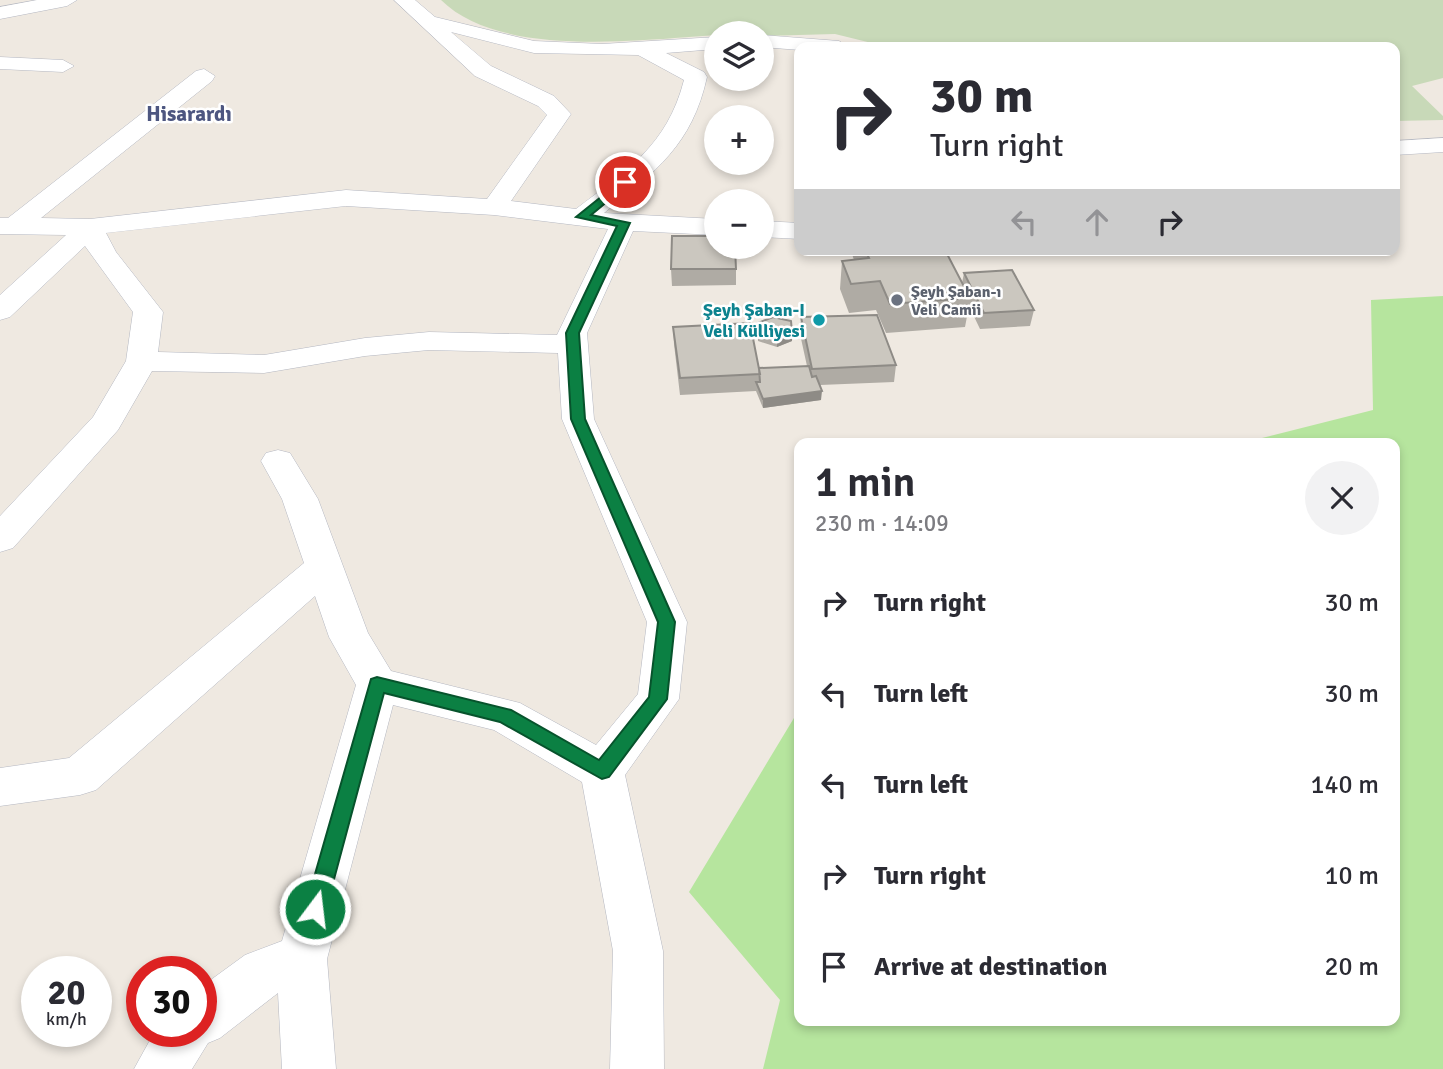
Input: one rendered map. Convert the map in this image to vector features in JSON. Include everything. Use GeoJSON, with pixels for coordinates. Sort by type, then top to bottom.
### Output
{"type":"FeatureCollection","features":[{"type":"Feature","properties":{"kind":"street"},"geometry":{"type":"LineString","coordinates":[[0,13],[66,0]]}},
{"type":"Feature","properties":{"kind":"street"},"geometry":{"type":"LineString","coordinates":[[404,0],[482,71],[546,102],[559,114],[494,206]]}},
{"type":"Feature","properties":{"kind":"street"},"geometry":{"type":"LineString","coordinates":[[426,22],[450,23],[476,34],[532,47],[640,48],[704,44]]}},
{"type":"Feature","properties":{"kind":"street"},"geometry":{"type":"LineString","coordinates":[[774,42],[794,44]]}},
{"type":"Feature","properties":{"kind":"street"},"geometry":{"type":"LineString","coordinates":[[582,217],[669,147],[692,107],[696,77],[640,48]]}},
{"type":"Feature","properties":{"kind":"street"},"geometry":{"type":"LineString","coordinates":[[0,63],[63,66]]}},
{"type":"Feature","properties":{"kind":"street"},"geometry":{"type":"LineString","coordinates":[[8,226],[204,76]]}},
{"type":"Feature","properties":{"kind":"street"},"geometry":{"type":"LineString","coordinates":[[1400,148],[1443,145]]}},
{"type":"Feature","properties":{"kind":"street"},"geometry":{"type":"LineString","coordinates":[[8,226],[90,227],[346,198],[494,206],[624,223],[704,226]]}},
{"type":"Feature","properties":{"kind":"street"},"geometry":{"type":"LineString","coordinates":[[602,771],[658,699],[667,622],[578,419],[572,333],[624,223]]}},
{"type":"Feature","properties":{"kind":"street"},"geometry":{"type":"LineString","coordinates":[[0,311],[90,227]]}},
{"type":"Feature","properties":{"kind":"street"},"geometry":{"type":"LineString","coordinates":[[0,538],[106,423],[142,361],[148,312],[103,254],[90,227]]}},
{"type":"Feature","properties":{"kind":"street"},"geometry":{"type":"LineString","coordinates":[[774,230],[794,231]]}},
{"type":"Feature","properties":{"kind":"street"},"geometry":{"type":"LineString","coordinates":[[142,361],[264,364],[365,347],[429,341],[573,345]]}},
{"type":"Feature","properties":{"kind":"street"},"geometry":{"type":"LineString","coordinates":[[278,461],[300,499],[326,565],[349,637],[377,684],[505,715],[602,771],[638,951],[637,1069]]}},
{"type":"Feature","properties":{"kind":"street"},"geometry":{"type":"LineString","coordinates":[[0,787],[80,776],[326,565]]}},
{"type":"Feature","properties":{"kind":"street"},"geometry":{"type":"LineString","coordinates":[[309,1069],[302,959],[377,684]]}},
{"type":"Feature","properties":{"kind":"street"},"geometry":{"type":"LineString","coordinates":[[217,1007],[263,973],[302,959]]}},
{"type":"Feature","properties":{"kind":"street"},"geometry":{"type":"LineString","coordinates":[[161,1069],[175,1047]]}},
{"type":"Feature","properties":{"kind":"green space"},"geometry":{"type":"Polygon","coordinates":[[[441,0],[1443,0],[1443,78],[1412,86],[1443,116],[1443,120],[1400,121],[1400,42],[868,42],[835,34],[774,36],[774,21],[704,21],[704,36],[642,40],[551,40],[508,33],[471,21],[441,0]]]}},
{"type":"Feature","properties":{"kind":"green space"},"geometry":{"type":"Polygon","coordinates":[[[1443,296],[1443,1069],[763,1069],[780,1000],[689,892],[794,718],[794,1026],[1400,1026],[1400,438],[1262,438],[1373,410],[1371,300],[1443,296]]]}},
{"type":"Feature","properties":{"kind":"building"},"geometry":{"type":"Polygon","coordinates":[[[672,236],[704,236],[704,259],[736,259],[736,269],[671,269],[672,236]]]}},
{"type":"Feature","properties":{"kind":"building"},"geometry":{"type":"Polygon","coordinates":[[[868,256],[948,256],[970,298],[890,304],[880,281],[851,284],[842,261],[869,258],[868,256]]]}},
{"type":"Feature","properties":{"kind":"building"},"geometry":{"type":"Polygon","coordinates":[[[1012,270],[1034,310],[984,313],[964,273],[1012,270]]]}},
{"type":"Feature","properties":{"kind":"building"},"geometry":{"type":"Polygon","coordinates":[[[877,315],[896,365],[812,369],[801,317],[877,315]]]}},
{"type":"Feature","properties":{"kind":"building"},"geometry":{"type":"Polygon","coordinates":[[[773,317],[791,321],[792,332],[777,338],[759,332],[758,323],[773,317]]]}},
{"type":"Feature","properties":{"kind":"building"},"geometry":{"type":"Polygon","coordinates":[[[750,323],[760,374],[680,378],[673,327],[750,323]]]}},
{"type":"Feature","properties":{"kind":"building"},"geometry":{"type":"Polygon","coordinates":[[[809,366],[812,377],[816,376],[822,391],[763,399],[756,382],[760,382],[759,368],[809,366]]]}},
{"type":"Feature","properties":{"kind":"place","name":"Şeyh Şaban-ı Veli Camii"},"geometry":{"type":"Point","coordinates":[897,300]}},
{"type":"Feature","properties":{"kind":"place","name":"Şeyh Şaban-I Veli Külliyesi"},"geometry":{"type":"Point","coordinates":[819,320]}},
{"type":"Feature","properties":{"kind":"district","name":"Hisarardı"},"geometry":{"type":"Point","coordinates":[189,114]}},
{"type":"Feature","properties":{"kind":"route"},"geometry":{"type":"LineString","coordinates":[[315,909],[377,684],[505,715],[602,771],[658,699],[667,622],[578,419],[572,333],[624,223],[582,217],[625,182]]}}]}
